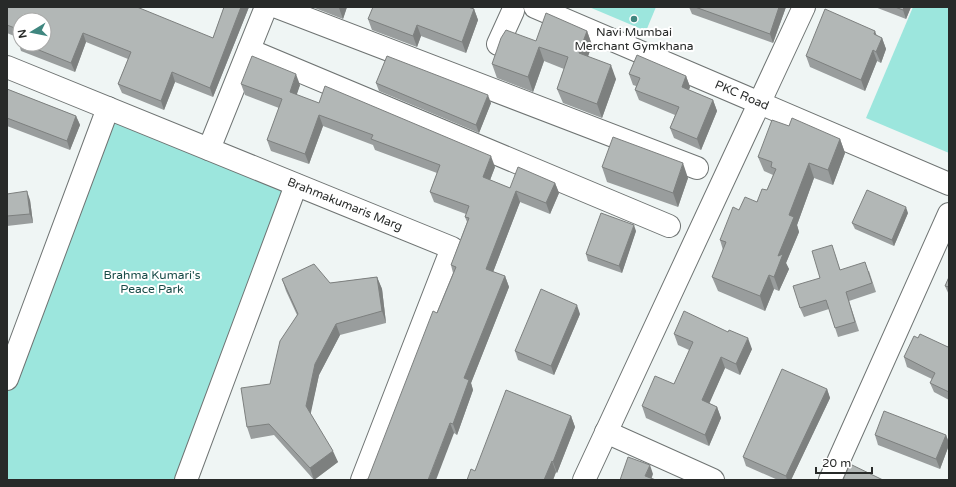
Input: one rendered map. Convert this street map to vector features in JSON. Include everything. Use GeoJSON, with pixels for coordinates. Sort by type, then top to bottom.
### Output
{"type":"FeatureCollection","features":[{"type":"Feature","properties":{"kind":"street"},"geometry":{"type":"LineString","coordinates":[[209,149],[266,7]]}},
{"type":"Feature","properties":{"kind":"street"},"geometry":{"type":"LineString","coordinates":[[277,7],[697,168]]}},
{"type":"Feature","properties":{"kind":"street","name":"PKC Road"},"geometry":{"type":"LineString","coordinates":[[534,7],[949,184]]}},
{"type":"Feature","properties":{"kind":"street"},"geometry":{"type":"LineString","coordinates":[[584,480],[804,7]]}},
{"type":"Feature","properties":{"kind":"street"},"geometry":{"type":"LineString","coordinates":[[498,44],[513,11]]}},
{"type":"Feature","properties":{"kind":"street"},"geometry":{"type":"LineString","coordinates":[[249,50],[669,226]]}},
{"type":"Feature","properties":{"kind":"street","name":"Brahmakumaris Marg"},"geometry":{"type":"LineString","coordinates":[[7,67],[452,248],[362,480]]}},
{"type":"Feature","properties":{"kind":"street"},"geometry":{"type":"LineString","coordinates":[[7,379],[108,108]]}},
{"type":"Feature","properties":{"kind":"street"},"geometry":{"type":"LineString","coordinates":[[186,480],[296,185]]}},
{"type":"Feature","properties":{"kind":"street"},"geometry":{"type":"LineString","coordinates":[[830,480],[949,214]]}},
{"type":"Feature","properties":{"kind":"street"},"geometry":{"type":"LineString","coordinates":[[606,432],[713,480]]}},
{"type":"Feature","properties":{"kind":"green space","name":"Navi Mumbai Merchant Gymkhana"},"geometry":{"type":"Polygon","coordinates":[[[589,7],[656,7],[646,31],[589,7]]]}},
{"type":"Feature","properties":{"kind":"green space"},"geometry":{"type":"Polygon","coordinates":[[[913,7],[949,7],[949,153],[866,118],[913,7]]]}},
{"type":"Feature","properties":{"kind":"green space","name":"Brahma Kumari's Peace Park"},"geometry":{"type":"Polygon","coordinates":[[[108,108],[296,185],[186,480],[7,480],[7,379],[108,108]]]}},
{"type":"Feature","properties":{"kind":"building"},"geometry":{"type":"Polygon","coordinates":[[[7,7],[137,7],[213,38],[224,7],[241,7],[210,88],[172,72],[161,101],[118,84],[131,52],[83,33],[71,63],[44,52],[52,52],[52,12],[12,12],[12,27],[7,25],[7,7]]]}},
{"type":"Feature","properties":{"kind":"building"},"geometry":{"type":"Polygon","coordinates":[[[373,7],[468,7],[474,9],[462,42],[417,25],[413,36],[368,19],[373,7]]]}},
{"type":"Feature","properties":{"kind":"building"},"geometry":{"type":"Polygon","coordinates":[[[695,7],[779,7],[770,34],[695,7]]]}},
{"type":"Feature","properties":{"kind":"building"},"geometry":{"type":"Polygon","coordinates":[[[895,7],[904,7],[903,10],[895,7]]]}},
{"type":"Feature","properties":{"kind":"building"},"geometry":{"type":"Polygon","coordinates":[[[825,9],[875,31],[874,34],[882,38],[876,52],[873,50],[861,80],[806,56],[825,9]]]}},
{"type":"Feature","properties":{"kind":"building"},"geometry":{"type":"Polygon","coordinates":[[[546,13],[587,31],[579,53],[611,65],[597,104],[557,89],[568,57],[539,47],[528,77],[492,64],[501,38],[506,30],[536,41],[546,13]]]}},
{"type":"Feature","properties":{"kind":"building"},"geometry":{"type":"Polygon","coordinates":[[[637,55],[686,76],[682,87],[713,100],[697,139],[670,128],[679,107],[635,90],[640,78],[629,74],[637,55]]]}},
{"type":"Feature","properties":{"kind":"building"},"geometry":{"type":"Polygon","coordinates":[[[252,56],[296,74],[290,92],[319,103],[325,86],[491,156],[483,177],[510,188],[518,167],[555,183],[546,203],[516,191],[486,269],[505,276],[464,378],[469,380],[453,424],[450,423],[428,480],[364,480],[368,479],[433,311],[437,313],[456,267],[451,265],[469,218],[465,217],[469,206],[430,192],[440,165],[371,139],[373,135],[319,115],[305,154],[267,140],[282,99],[241,84],[252,56]]]}},
{"type":"Feature","properties":{"kind":"building"},"geometry":{"type":"Polygon","coordinates":[[[387,56],[488,95],[476,125],[376,83],[387,56]]]}},
{"type":"Feature","properties":{"kind":"building"},"geometry":{"type":"Polygon","coordinates":[[[7,89],[76,116],[67,141],[7,118],[7,89]]]}},
{"type":"Feature","properties":{"kind":"building"},"geometry":{"type":"Polygon","coordinates":[[[792,118],[840,139],[828,170],[809,163],[789,215],[794,217],[778,256],[783,254],[774,277],[769,275],[760,296],[712,277],[726,242],[720,240],[733,207],[739,210],[745,197],[757,202],[762,189],[767,190],[776,169],[771,167],[772,162],[758,157],[772,120],[789,126],[792,118]]]}},
{"type":"Feature","properties":{"kind":"building"},"geometry":{"type":"Polygon","coordinates":[[[613,137],[683,163],[673,193],[602,167],[613,137]]]}},
{"type":"Feature","properties":{"kind":"building"},"geometry":{"type":"Polygon","coordinates":[[[867,190],[906,207],[892,240],[852,223],[867,190]]]}},
{"type":"Feature","properties":{"kind":"building"},"geometry":{"type":"Polygon","coordinates":[[[27,191],[30,214],[7,216],[7,194],[27,191]]]}},
{"type":"Feature","properties":{"kind":"building"},"geometry":{"type":"Polygon","coordinates":[[[601,213],[634,225],[619,266],[586,254],[601,213]]]}},
{"type":"Feature","properties":{"kind":"building"},"geometry":{"type":"Polygon","coordinates":[[[832,245],[840,270],[865,262],[872,283],[846,292],[855,322],[835,328],[826,300],[800,308],[793,286],[820,278],[812,251],[832,245]]]}},
{"type":"Feature","properties":{"kind":"building"},"geometry":{"type":"Polygon","coordinates":[[[314,264],[330,283],[377,277],[382,311],[336,324],[315,364],[306,406],[333,451],[310,468],[269,424],[247,427],[241,388],[270,384],[280,341],[298,314],[282,279],[314,264]]]}},
{"type":"Feature","properties":{"kind":"building"},"geometry":{"type":"Polygon","coordinates":[[[949,277],[949,287],[945,286],[949,277]]]}},
{"type":"Feature","properties":{"kind":"building"},"geometry":{"type":"Polygon","coordinates":[[[541,289],[577,305],[551,366],[515,351],[541,289]]]}},
{"type":"Feature","properties":{"kind":"building"},"geometry":{"type":"Polygon","coordinates":[[[684,311],[728,332],[729,330],[748,338],[736,364],[721,357],[702,400],[717,407],[705,435],[642,406],[655,376],[674,384],[693,342],[674,334],[684,311]]]}},
{"type":"Feature","properties":{"kind":"building"},"geometry":{"type":"Polygon","coordinates":[[[920,334],[948,347],[949,345],[949,392],[930,383],[935,373],[904,357],[914,336],[918,338],[920,334]]]}},
{"type":"Feature","properties":{"kind":"building"},"geometry":{"type":"Polygon","coordinates":[[[782,369],[827,389],[786,476],[743,457],[782,369]]]}},
{"type":"Feature","properties":{"kind":"building"},"geometry":{"type":"Polygon","coordinates":[[[506,390],[571,416],[553,462],[552,461],[544,480],[467,480],[471,469],[475,471],[506,390]]]}},
{"type":"Feature","properties":{"kind":"building"},"geometry":{"type":"Polygon","coordinates":[[[884,411],[946,435],[936,459],[875,435],[884,411]]]}},
{"type":"Feature","properties":{"kind":"building"},"geometry":{"type":"Polygon","coordinates":[[[628,457],[650,465],[645,476],[656,480],[620,480],[628,457]]]}},
{"type":"Feature","properties":{"kind":"building"},"geometry":{"type":"Polygon","coordinates":[[[850,464],[883,480],[843,480],[850,464]]]}},
{"type":"Feature","properties":{"kind":"place","name":"Navi Mumbai Merchant Gymkhana"},"geometry":{"type":"Point","coordinates":[634,19]}}]}
